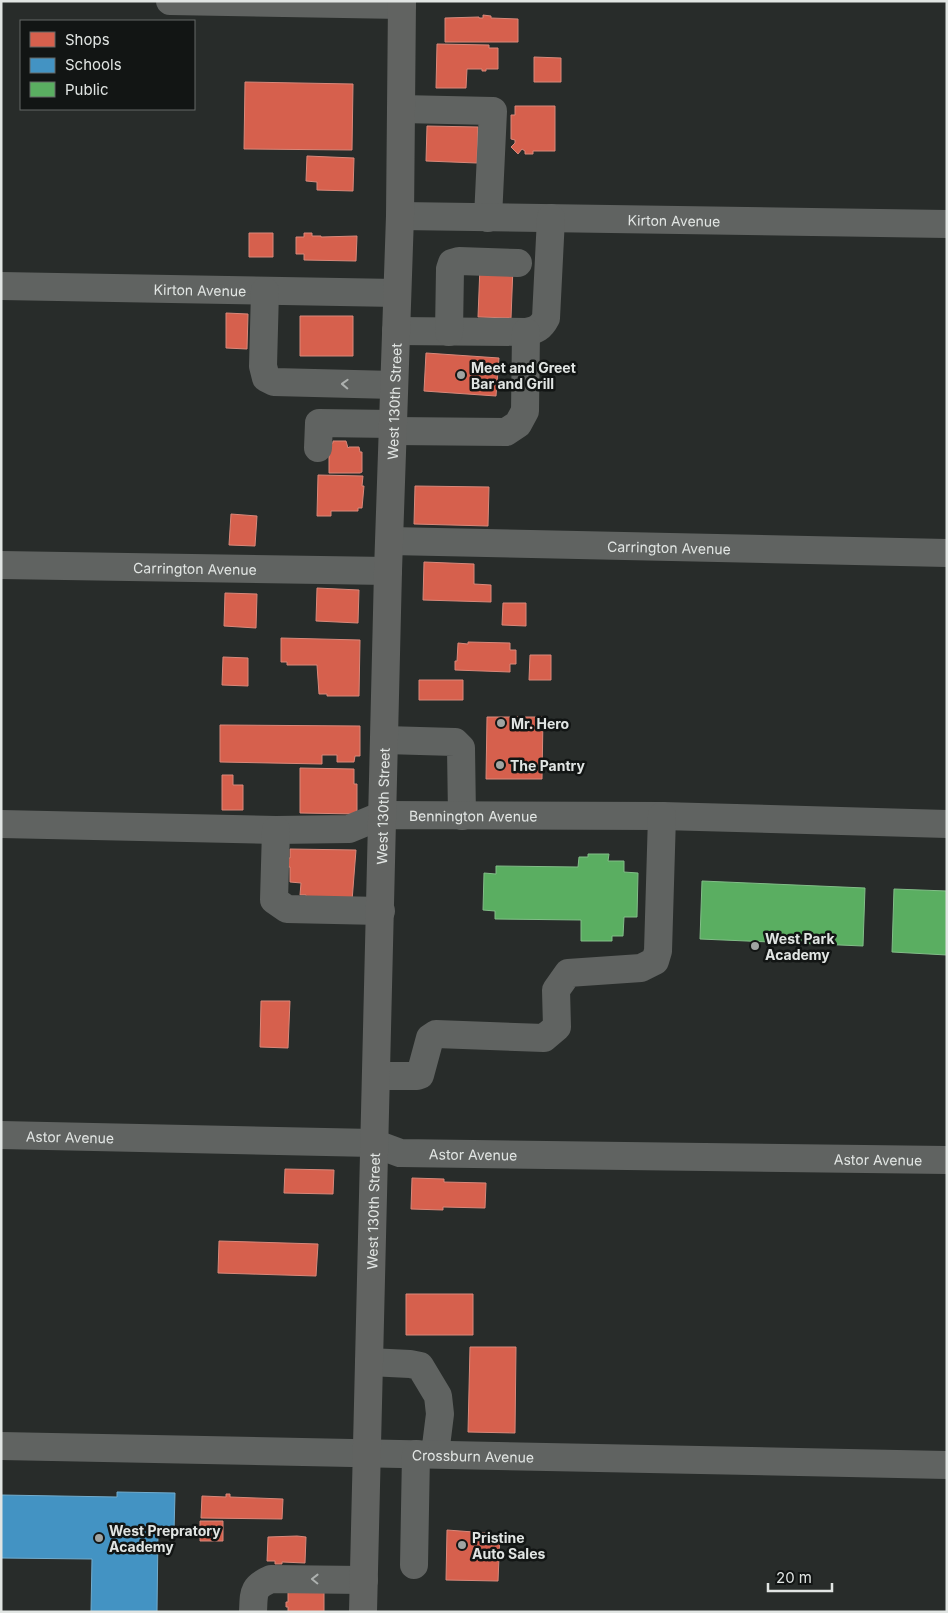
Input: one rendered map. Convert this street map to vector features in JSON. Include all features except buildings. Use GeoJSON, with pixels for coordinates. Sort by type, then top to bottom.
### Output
{"type":"FeatureCollection","features":[{"type":"Feature","properties":{"kind":"main road","name":"West 130th Street"},"geometry":{"type":"LineString","coordinates":[[363,1612],[388,571],[400,216],[402,3]]}},
{"type":"Feature","properties":{"kind":"street"},"geometry":{"type":"LineString","coordinates":[[170,1],[402,3]]}},
{"type":"Feature","properties":{"kind":"street"},"geometry":{"type":"LineString","coordinates":[[401,109],[493,111],[488,218]]}},
{"type":"Feature","properties":{"kind":"street","name":"Kirton Avenue"},"geometry":{"type":"LineString","coordinates":[[400,216],[947,224]]}},
{"type":"Feature","properties":{"kind":"street"},"geometry":{"type":"LineString","coordinates":[[396,331],[526,332],[536,330],[543,325],[546,318],[551,218]]}},
{"type":"Feature","properties":{"kind":"street"},"geometry":{"type":"LineString","coordinates":[[449,332],[450,269],[452,263],[459,261],[518,263]]}},
{"type":"Feature","properties":{"kind":"street","name":"Kirton Avenue"},"geometry":{"type":"LineString","coordinates":[[1,286],[397,293]]}},
{"type":"Feature","properties":{"kind":"street"},"geometry":{"type":"LineString","coordinates":[[265,291],[263,366],[266,378],[274,382],[394,385]]}},
{"type":"Feature","properties":{"kind":"street"},"geometry":{"type":"LineString","coordinates":[[318,448],[319,422],[506,432],[518,424],[525,411],[526,332]]}},
{"type":"Feature","properties":{"kind":"street","name":"Carrington Avenue"},"geometry":{"type":"LineString","coordinates":[[390,541],[947,553]]}},
{"type":"Feature","properties":{"kind":"street","name":"Carrington Avenue"},"geometry":{"type":"LineString","coordinates":[[1,565],[388,571]]}},
{"type":"Feature","properties":{"kind":"street"},"geometry":{"type":"LineString","coordinates":[[385,740],[455,742],[461,748],[462,816]]}},
{"type":"Feature","properties":{"kind":"street","name":"Bennington Avenue"},"geometry":{"type":"LineString","coordinates":[[1,824],[276,830],[349,829],[383,815],[662,816],[947,824]]}},
{"type":"Feature","properties":{"kind":"street"},"geometry":{"type":"LineString","coordinates":[[376,1076],[417,1076],[420,1074],[430,1038],[436,1034],[544,1038],[557,1027],[556,990],[568,974],[641,968],[655,961],[658,951],[662,816]]}},
{"type":"Feature","properties":{"kind":"street"},"geometry":{"type":"LineString","coordinates":[[276,830],[274,900],[287,909],[381,911]]}},
{"type":"Feature","properties":{"kind":"street","name":"Astor Avenue"},"geometry":{"type":"LineString","coordinates":[[1,1136],[373,1143],[400,1153],[947,1160]]}},
{"type":"Feature","properties":{"kind":"street"},"geometry":{"type":"LineString","coordinates":[[369,1362],[420,1366],[438,1396],[440,1414],[425,1454],[414,1565]]}},
{"type":"Feature","properties":{"kind":"street","name":"Crossburn Avenue"},"geometry":{"type":"LineString","coordinates":[[1,1446],[947,1465]]}},
{"type":"Feature","properties":{"kind":"street"},"geometry":{"type":"LineString","coordinates":[[253,1612],[254,1590],[261,1583],[271,1579],[364,1580]]}},
{"type":"Feature","properties":{"kind":"place","name":"Meet and Greet Bar and Grill"},"geometry":{"type":"Point","coordinates":[461,375]}},
{"type":"Feature","properties":{"kind":"place","name":"Mr. Hero"},"geometry":{"type":"Point","coordinates":[501,723]}},
{"type":"Feature","properties":{"kind":"place","name":"The Pantry"},"geometry":{"type":"Point","coordinates":[500,765]}},
{"type":"Feature","properties":{"kind":"place","name":"West Park Academy"},"geometry":{"type":"Point","coordinates":[755,946]}},
{"type":"Feature","properties":{"kind":"place","name":"West Prepratory Academy"},"geometry":{"type":"Point","coordinates":[99,1538]}},
{"type":"Feature","properties":{"kind":"place","name":"Pristine Auto Sales"},"geometry":{"type":"Point","coordinates":[462,1545]}}]}
